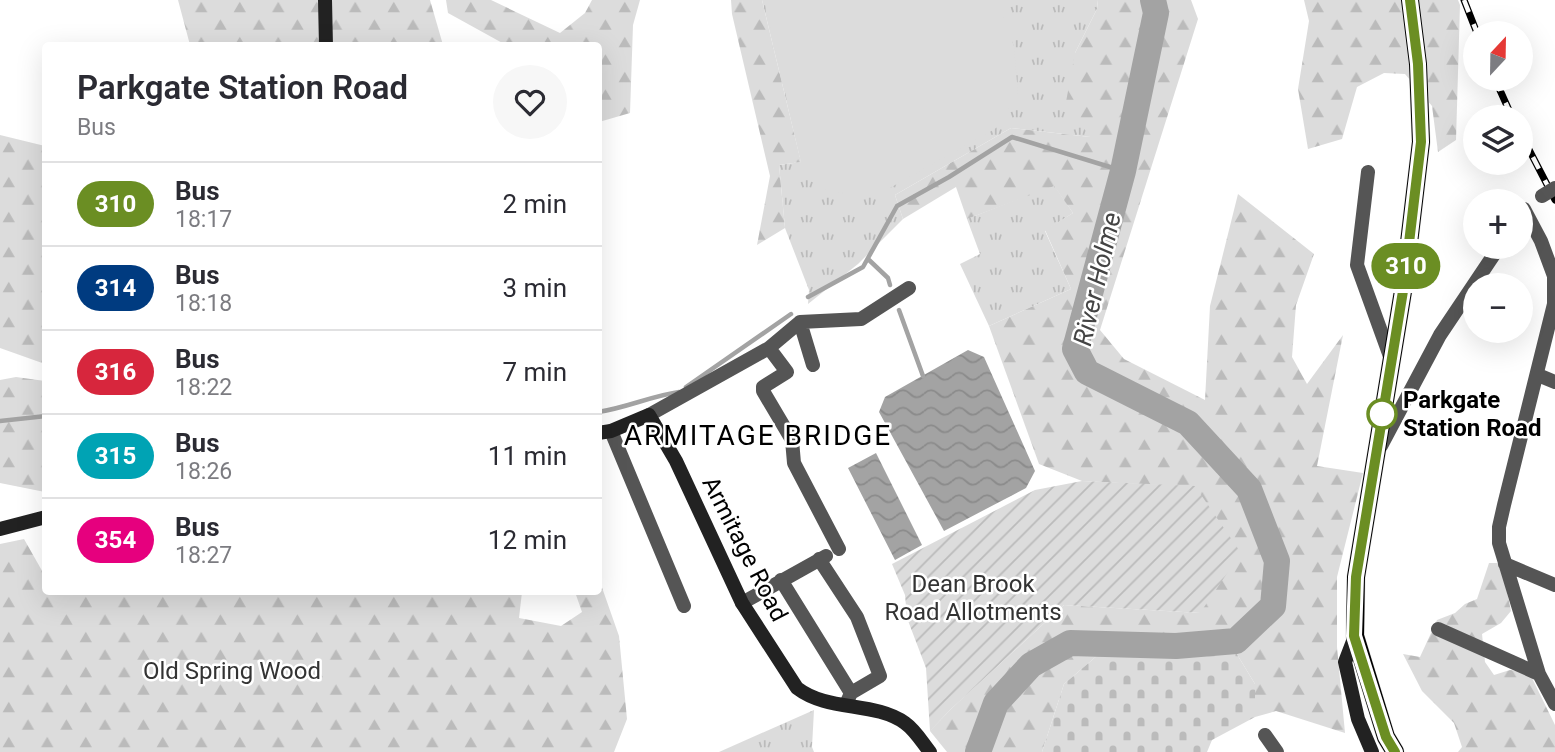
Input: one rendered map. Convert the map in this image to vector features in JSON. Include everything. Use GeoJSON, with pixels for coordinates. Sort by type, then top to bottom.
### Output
{"type":"FeatureCollection","features":[{"type":"Feature","properties":{"kind":"main road"},"geometry":{"type":"LineString","coordinates":[[325,0],[326,42]]}},
{"type":"Feature","properties":{"kind":"main road"},"geometry":{"type":"LineString","coordinates":[[1372,752],[1359,719],[1345,662],[1354,636],[1356,577],[1404,285],[1421,142],[1419,86],[1410,0]]}},
{"type":"Feature","properties":{"kind":"main road"},"geometry":{"type":"LineString","coordinates":[[605,432],[649,415]]}},
{"type":"Feature","properties":{"kind":"main road","name":"Armitage Road"},"geometry":{"type":"LineString","coordinates":[[649,415],[676,461],[742,603],[797,688],[805,694],[848,699],[906,723],[930,752]]}},
{"type":"Feature","properties":{"kind":"main road"},"geometry":{"type":"LineString","coordinates":[[0,529],[42,518]]}},
{"type":"Feature","properties":{"kind":"main road"},"geometry":{"type":"LineString","coordinates":[[1354,636],[1386,737],[1395,752]]}},
{"type":"Feature","properties":{"kind":"street"},"geometry":{"type":"LineString","coordinates":[[1368,172],[1357,265],[1392,360]]}},
{"type":"Feature","properties":{"kind":"street"},"geometry":{"type":"LineString","coordinates":[[1533,203],[1555,188]]}},
{"type":"Feature","properties":{"kind":"street"},"geometry":{"type":"LineString","coordinates":[[1533,228],[1541,241],[1554,276],[1554,304],[1499,527],[1499,544],[1539,674],[1555,704]]}},
{"type":"Feature","properties":{"kind":"street"},"geometry":{"type":"LineString","coordinates":[[1375,457],[1440,335],[1491,259]]}},
{"type":"Feature","properties":{"kind":"street"},"geometry":{"type":"LineString","coordinates":[[649,415],[769,348],[800,322],[861,319],[909,288]]}},
{"type":"Feature","properties":{"kind":"street"},"geometry":{"type":"LineString","coordinates":[[800,322],[813,365]]}},
{"type":"Feature","properties":{"kind":"street"},"geometry":{"type":"LineString","coordinates":[[742,603],[843,547],[794,463],[792,440],[763,391],[763,387],[787,372],[769,348]]}},
{"type":"Feature","properties":{"kind":"street"},"geometry":{"type":"LineString","coordinates":[[1538,375],[1555,382]]}},
{"type":"Feature","properties":{"kind":"street"},"geometry":{"type":"LineString","coordinates":[[605,432],[684,606]]}},
{"type":"Feature","properties":{"kind":"street"},"geometry":{"type":"LineString","coordinates":[[781,580],[848,699],[880,676],[857,617],[819,559]]}},
{"type":"Feature","properties":{"kind":"street"},"geometry":{"type":"LineString","coordinates":[[1505,564],[1555,585]]}},
{"type":"Feature","properties":{"kind":"street"},"geometry":{"type":"LineString","coordinates":[[1438,629],[1539,674]]}},
{"type":"Feature","properties":{"kind":"green space"},"geometry":{"type":"Polygon","coordinates":[[[178,0],[430,0],[442,42],[189,42],[178,0]]]}},
{"type":"Feature","properties":{"kind":"green space"},"geometry":{"type":"Polygon","coordinates":[[[446,0],[491,0],[560,33],[585,13],[592,0],[640,0],[633,25],[630,113],[602,121],[602,42],[501,42],[448,13],[446,0]]]}},
{"type":"Feature","properties":{"kind":"green space"},"geometry":{"type":"Polygon","coordinates":[[[731,0],[762,0],[801,162],[779,165],[785,228],[757,245],[770,176],[731,0]]]}},
{"type":"Feature","properties":{"kind":"green space"},"geometry":{"type":"Polygon","coordinates":[[[762,0],[1098,0],[1097,9],[1075,53],[1090,137],[1011,128],[895,195],[903,219],[858,264],[808,304],[809,290],[785,228],[779,165],[801,162],[762,0]]]}},
{"type":"Feature","properties":{"kind":"green space"},"geometry":{"type":"Polygon","coordinates":[[[764,0],[997,0],[1014,46],[1018,94],[995,129],[888,189],[860,197],[825,189],[801,162],[764,0]]]}},
{"type":"Feature","properties":{"kind":"green space"},"geometry":{"type":"Polygon","coordinates":[[[1098,0],[1191,0],[1198,19],[1100,330],[1124,359],[1205,400],[1210,306],[1238,194],[1314,254],[1296,305],[1292,357],[1307,384],[1343,335],[1317,466],[1363,473],[1337,577],[1337,647],[1345,733],[1276,711],[1255,717],[1255,684],[1235,651],[1179,655],[1099,654],[1064,684],[1042,752],[947,752],[930,731],[1064,605],[1200,613],[1195,487],[1082,481],[1039,464],[989,326],[1071,289],[1045,230],[1073,213],[1054,186],[967,219],[956,187],[903,219],[895,195],[1011,128],[1090,137],[1066,102],[1075,53],[1097,9],[1098,0]]]}},
{"type":"Feature","properties":{"kind":"green space"},"geometry":{"type":"Polygon","coordinates":[[[1304,0],[1458,0],[1456,140],[1438,152],[1432,106],[1405,74],[1384,73],[1357,87],[1342,139],[1308,149],[1298,89],[1309,21],[1304,0]]]}},
{"type":"Feature","properties":{"kind":"green space"},"geometry":{"type":"Polygon","coordinates":[[[0,135],[42,145],[42,363],[0,348],[0,135]]]}},
{"type":"Feature","properties":{"kind":"green space"},"geometry":{"type":"Polygon","coordinates":[[[1054,185],[1073,213],[1045,231],[1071,289],[989,326],[960,264],[980,254],[967,219],[1054,185]]]}},
{"type":"Feature","properties":{"kind":"green space"},"geometry":{"type":"Polygon","coordinates":[[[16,377],[42,381],[42,491],[0,483],[0,380],[16,377]]]}},
{"type":"Feature","properties":{"kind":"green space","name":"Dean Brook Road Allotments"},"geometry":{"type":"Polygon","coordinates":[[[1082,481],[1195,486],[1241,553],[1200,613],[1064,605],[930,731],[926,668],[907,618],[905,595],[892,564],[1035,490],[1082,481]]]}},
{"type":"Feature","properties":{"kind":"green space","name":"Old Spring Wood"},"geometry":{"type":"Polygon","coordinates":[[[24,539],[42,571],[42,595],[522,595],[519,618],[561,626],[582,612],[576,595],[602,595],[602,588],[619,636],[627,719],[614,752],[0,752],[0,544],[24,539]]]}},
{"type":"Feature","properties":{"kind":"green space"},"geometry":{"type":"Polygon","coordinates":[[[1489,563],[1501,563],[1511,611],[1501,623],[1482,634],[1485,662],[1494,675],[1510,670],[1525,672],[1532,678],[1555,725],[1555,752],[1458,752],[1462,747],[1454,723],[1422,691],[1403,654],[1420,657],[1437,620],[1455,613],[1465,604],[1477,599],[1489,563]]]}},
{"type":"Feature","properties":{"kind":"green space"},"geometry":{"type":"Polygon","coordinates":[[[1235,651],[1255,684],[1255,717],[1212,740],[1207,752],[1042,752],[1064,684],[1099,654],[1179,655],[1235,651]]]}},
{"type":"Feature","properties":{"kind":"green space"},"geometry":{"type":"Polygon","coordinates":[[[814,710],[814,752],[719,752],[814,710]]]}},
{"type":"Feature","properties":{"kind":"water"},"geometry":{"type":"Polygon","coordinates":[[[968,350],[984,357],[1035,471],[1026,488],[944,531],[879,412],[885,397],[968,350]]]}},
{"type":"Feature","properties":{"kind":"water"},"geometry":{"type":"Polygon","coordinates":[[[876,453],[922,545],[895,560],[848,468],[876,453]]]}},
{"type":"Feature","properties":{"kind":"waterway","name":"River Holme"},"geometry":{"type":"LineString","coordinates":[[978,752],[996,703],[1031,665],[1070,643],[1176,646],[1236,641],[1273,606],[1277,561],[1249,489],[1188,423],[1087,372],[1075,349],[1123,171],[1156,13],[1153,0]]}},
{"type":"Feature","properties":{"kind":"waterway"},"geometry":{"type":"LineString","coordinates":[[808,297],[863,267],[897,206],[1012,137],[1123,171]]}},
{"type":"Feature","properties":{"kind":"waterway"},"geometry":{"type":"LineString","coordinates":[[868,259],[888,278],[890,285]]}},
{"type":"Feature","properties":{"kind":"waterway"},"geometry":{"type":"LineString","coordinates":[[899,310],[923,376]]}},
{"type":"Feature","properties":{"kind":"waterway"},"geometry":{"type":"LineString","coordinates":[[686,387],[791,314]]}},
{"type":"Feature","properties":{"kind":"waterway"},"geometry":{"type":"LineString","coordinates":[[602,411],[679,392]]}},
{"type":"Feature","properties":{"kind":"waterway"},"geometry":{"type":"LineString","coordinates":[[0,421],[42,416]]}},
{"type":"Feature","properties":{"kind":"railway"},"geometry":{"type":"LineString","coordinates":[[1464,0],[1472,21]]}},
{"type":"Feature","properties":{"kind":"railway"},"geometry":{"type":"LineString","coordinates":[[1500,91],[1507,105]]}},
{"type":"Feature","properties":{"kind":"railway"},"geometry":{"type":"LineString","coordinates":[[1533,157],[1555,200]]}},
{"type":"Feature","properties":{"kind":"bus line","name":"310"},"geometry":{"type":"LineString","coordinates":[[1395,752],[1386,737],[1354,636],[1354,626],[1356,577],[1404,285],[1421,142],[1418,64],[1410,0]]}},
{"type":"Feature","properties":{"kind":"place","name":"Parkgate Station Road"},"geometry":{"type":"Point","coordinates":[1382,414]}},
{"type":"Feature","properties":{"kind":"district","name":"ARMITAGE BRIDGE"},"geometry":{"type":"Point","coordinates":[758,435]}}]}
